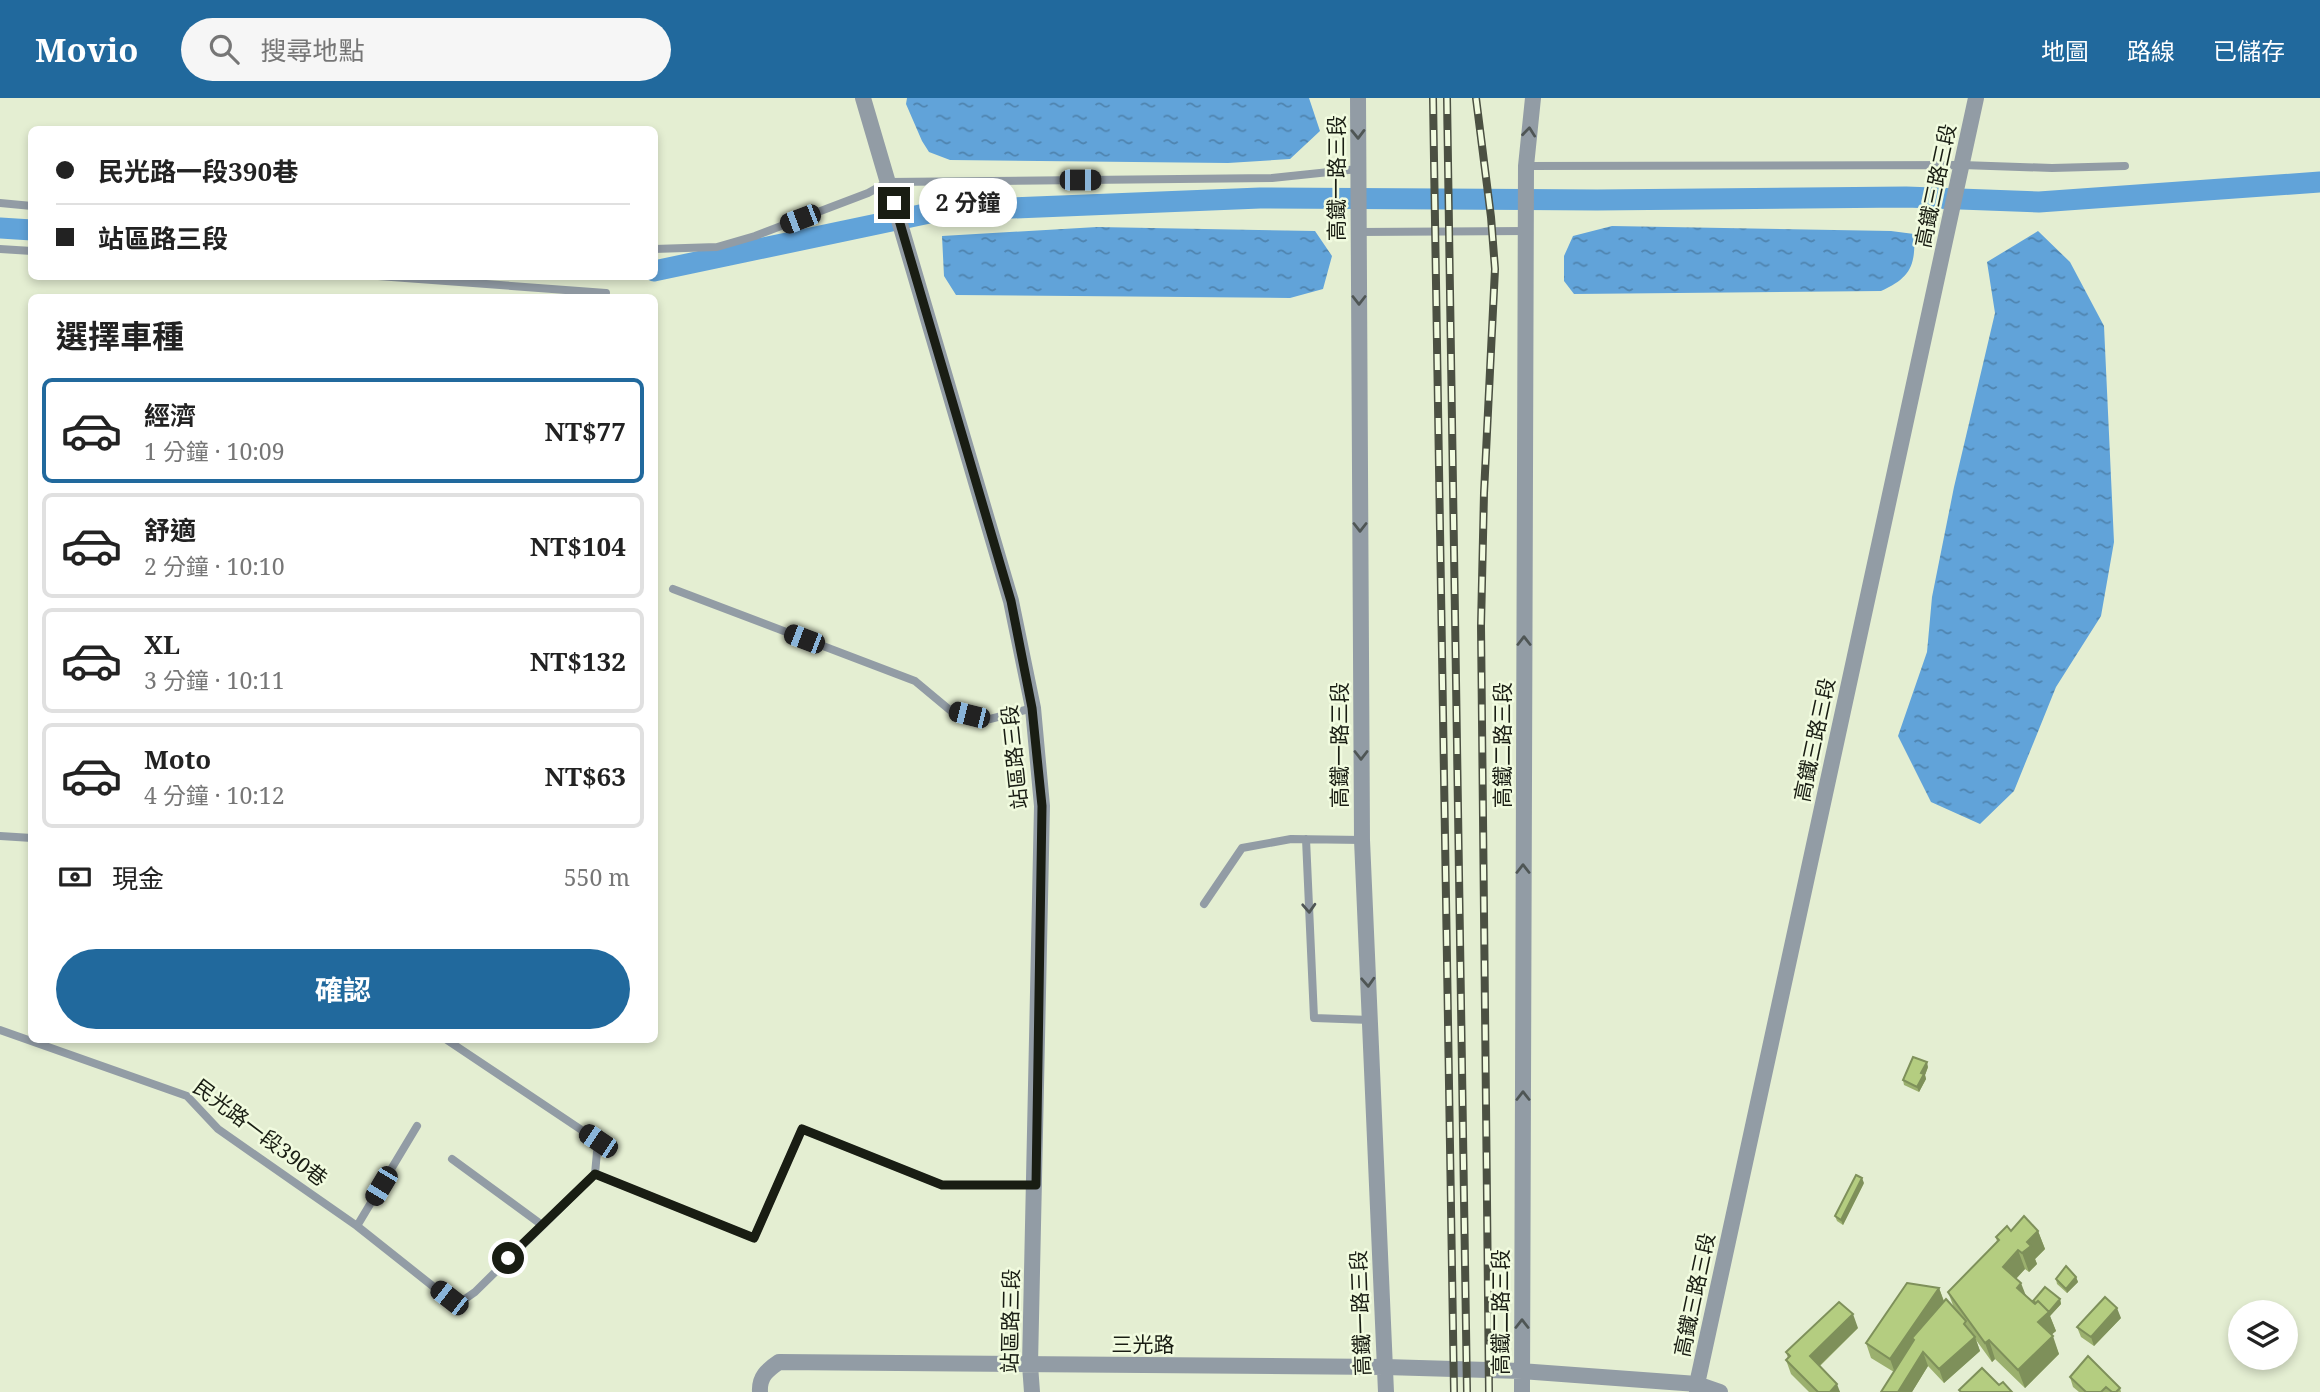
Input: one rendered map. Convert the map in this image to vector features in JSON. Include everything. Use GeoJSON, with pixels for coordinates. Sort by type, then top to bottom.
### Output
{"type":"FeatureCollection","features":[{"type":"Feature","properties":{"kind":"street","name":"站區路三段"},"geometry":{"type":"LineString","coordinates":[[863,98],[1011,601],[1032,708],[1042,806],[1036,1185],[1030,1365],[1032,1392]]}},
{"type":"Feature","properties":{"kind":"street","name":"高鐵一路三段"},"geometry":{"type":"LineString","coordinates":[[1358,98],[1362,840],[1385,1392]]}},
{"type":"Feature","properties":{"kind":"street","name":"高鐵二路三段"},"geometry":{"type":"LineString","coordinates":[[1521,1392],[1526,166],[1533,98]]}},
{"type":"Feature","properties":{"kind":"street","name":"高鐵三路三段"},"geometry":{"type":"LineString","coordinates":[[1697,1388],[1976,98]]}},
{"type":"Feature","properties":{"kind":"street","name":"三光路"},"geometry":{"type":"LineString","coordinates":[[760,1392],[759,1383],[766,1370],[779,1362],[1385,1367],[1522,1371],[1720,1392]]}},
{"type":"Feature","properties":{"kind":"lane"},"geometry":{"type":"LineString","coordinates":[[1526,166],[2126,166]]}},
{"type":"Feature","properties":{"kind":"lane"},"geometry":{"type":"LineString","coordinates":[[658,249],[717,247],[743,240],[869,193],[888,181],[1272,178],[1358,169]]}},
{"type":"Feature","properties":{"kind":"lane"},"geometry":{"type":"LineString","coordinates":[[0,203],[28,206]]}},
{"type":"Feature","properties":{"kind":"lane"},"geometry":{"type":"LineString","coordinates":[[1359,232],[1526,231]]}},
{"type":"Feature","properties":{"kind":"lane"},"geometry":{"type":"LineString","coordinates":[[0,249],[28,251]]}},
{"type":"Feature","properties":{"kind":"lane"},"geometry":{"type":"LineString","coordinates":[[432,280],[606,293]]}},
{"type":"Feature","properties":{"kind":"lane"},"geometry":{"type":"LineString","coordinates":[[673,589],[915,681],[951,711],[986,720],[1032,708]]}},
{"type":"Feature","properties":{"kind":"lane"},"geometry":{"type":"LineString","coordinates":[[0,836],[28,838]]}},
{"type":"Feature","properties":{"kind":"lane"},"geometry":{"type":"LineString","coordinates":[[1204,904],[1242,848],[1291,839],[1362,840]]}},
{"type":"Feature","properties":{"kind":"lane"},"geometry":{"type":"LineString","coordinates":[[1306,839],[1314,1018],[1370,1020]]}},
{"type":"Feature","properties":{"kind":"lane","name":"民光路一段390巷"},"geometry":{"type":"LineString","coordinates":[[0,1030],[28,1040]]}},
{"type":"Feature","properties":{"kind":"lane","name":"民光路一段390巷"},"geometry":{"type":"LineString","coordinates":[[37,1043],[187,1096],[218,1129],[357,1226],[449,1298],[465,1299],[475,1292],[595,1174]]}},
{"type":"Feature","properties":{"kind":"lane"},"geometry":{"type":"LineString","coordinates":[[451,1043],[598,1141],[595,1174],[754,1238],[802,1129],[942,1185],[1036,1185]]}},
{"type":"Feature","properties":{"kind":"lane"},"geometry":{"type":"LineString","coordinates":[[357,1226],[417,1126]]}},
{"type":"Feature","properties":{"kind":"lane"},"geometry":{"type":"LineString","coordinates":[[452,1159],[542,1224]]}},
{"type":"Feature","properties":{"kind":"water"},"geometry":{"type":"Polygon","coordinates":[[[907,98],[1309,98],[1320,131],[1290,159],[1228,163],[950,160],[929,152],[906,104],[907,98]]]}},
{"type":"Feature","properties":{"kind":"water"},"geometry":{"type":"Polygon","coordinates":[[[1612,226],[1891,231],[1914,234],[1914,255],[1905,276],[1881,291],[1574,294],[1564,281],[1564,256],[1573,236],[1612,226]]]}},
{"type":"Feature","properties":{"kind":"water"},"geometry":{"type":"Polygon","coordinates":[[[1097,227],[1315,231],[1332,256],[1323,289],[1290,298],[956,295],[944,276],[942,236],[1097,227]]]}},
{"type":"Feature","properties":{"kind":"water"},"geometry":{"type":"Polygon","coordinates":[[[2038,231],[2070,262],[2104,326],[2114,542],[2101,616],[2056,687],[2014,791],[1980,824],[1931,802],[1898,736],[1927,652],[1932,597],[1954,487],[1995,313],[1987,262],[2038,231]]]}},
{"type":"Feature","properties":{"kind":"building"},"geometry":{"type":"Polygon","coordinates":[[[1913,1057],[1927,1062],[1917,1087],[1903,1080],[1913,1057]]]}},
{"type":"Feature","properties":{"kind":"building"},"geometry":{"type":"Polygon","coordinates":[[[1856,1175],[1862,1178],[1841,1220],[1835,1216],[1856,1175]]]}},
{"type":"Feature","properties":{"kind":"building"},"geometry":{"type":"Polygon","coordinates":[[[2024,1216],[2038,1231],[2027,1242],[2031,1246],[2022,1253],[2018,1250],[2003,1267],[2021,1283],[2017,1288],[2035,1304],[2038,1301],[2049,1312],[2038,1322],[2053,1336],[2018,1370],[1989,1340],[1985,1343],[1948,1292],[1999,1240],[1996,1237],[2007,1226],[2011,1231],[2024,1216]]]}},
{"type":"Feature","properties":{"kind":"building"},"geometry":{"type":"Polygon","coordinates":[[[2066,1266],[2076,1277],[2066,1289],[2056,1279],[2066,1266]]]}},
{"type":"Feature","properties":{"kind":"building"},"geometry":{"type":"Polygon","coordinates":[[[1907,1283],[1939,1288],[1890,1359],[1866,1343],[1907,1283]]]}},
{"type":"Feature","properties":{"kind":"building"},"geometry":{"type":"Polygon","coordinates":[[[2045,1287],[2060,1299],[2049,1312],[2038,1301],[2033,1301],[2045,1287]]]}},
{"type":"Feature","properties":{"kind":"building"},"geometry":{"type":"Polygon","coordinates":[[[2105,1297],[2117,1308],[2091,1337],[2077,1327],[2105,1297]]]}},
{"type":"Feature","properties":{"kind":"building"},"geometry":{"type":"Polygon","coordinates":[[[1946,1299],[1966,1321],[1964,1324],[1975,1337],[1939,1369],[1923,1352],[1898,1392],[1881,1392],[1914,1340],[1912,1338],[1946,1299]]]}},
{"type":"Feature","properties":{"kind":"building"},"geometry":{"type":"Polygon","coordinates":[[[1839,1302],[1853,1314],[1810,1356],[1837,1384],[1830,1392],[1818,1392],[1786,1360],[1790,1356],[1786,1352],[1839,1302]]]}},
{"type":"Feature","properties":{"kind":"building"},"geometry":{"type":"Polygon","coordinates":[[[2088,1356],[2120,1388],[2116,1392],[2106,1387],[2101,1392],[2086,1392],[2070,1377],[2088,1356]]]}},
{"type":"Feature","properties":{"kind":"building"},"geometry":{"type":"Polygon","coordinates":[[[1982,1368],[1999,1385],[2003,1382],[2012,1392],[1961,1392],[1959,1390],[1982,1368]]]}},
{"type":"Feature","properties":{"kind":"waterway"},"geometry":{"type":"LineString","coordinates":[[658,270],[939,211],[1260,198],[1597,200],[1906,197],[2039,202],[2320,182]]}},
{"type":"Feature","properties":{"kind":"waterway"},"geometry":{"type":"LineString","coordinates":[[0,228],[28,230]]}},
{"type":"Feature","properties":{"kind":"railway"},"geometry":{"type":"LineString","coordinates":[[1433,98],[1454,1392]]}},
{"type":"Feature","properties":{"kind":"railway"},"geometry":{"type":"LineString","coordinates":[[1447,98],[1467,1392]]}},
{"type":"Feature","properties":{"kind":"railway"},"geometry":{"type":"LineString","coordinates":[[1476,98],[1495,269],[1484,493],[1481,626],[1489,1392]]}},
{"type":"Feature","properties":{"kind":"route"},"geometry":{"type":"LineString","coordinates":[[508,1258],[595,1174],[754,1238],[802,1129],[942,1185],[1036,1185],[1042,806],[1032,708],[1011,601],[894,203]]}}]}
